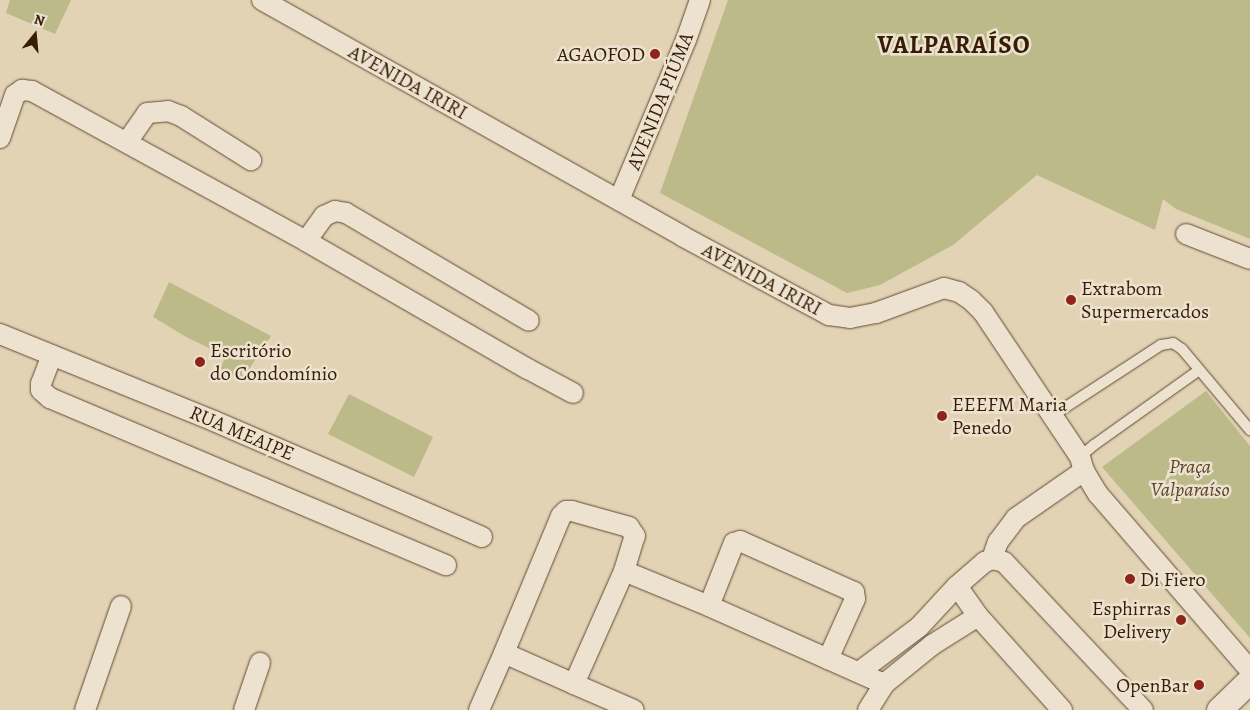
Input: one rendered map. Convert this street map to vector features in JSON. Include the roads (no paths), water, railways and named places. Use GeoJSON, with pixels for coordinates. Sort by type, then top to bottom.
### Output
{"type":"FeatureCollection","features":[{"type":"Feature","properties":{"kind":"street","name":"AVENIDA IRIRI"},"geometry":{"type":"LineString","coordinates":[[262,0],[619,200],[830,315],[850,318],[876,313],[944,288],[959,292],[983,312],[1052,416],[1098,494],[1250,670]]}},
{"type":"Feature","properties":{"kind":"street","name":"AVENIDA PIÚMA"},"geometry":{"type":"LineString","coordinates":[[619,200],[686,40],[700,0]]}},
{"type":"Feature","properties":{"kind":"street"},"geometry":{"type":"LineString","coordinates":[[0,138],[15,95],[22,90],[32,91],[306,241],[519,364],[573,392]]}},
{"type":"Feature","properties":{"kind":"street"},"geometry":{"type":"LineString","coordinates":[[127,142],[147,113],[168,111],[181,116],[251,160]]}},
{"type":"Feature","properties":{"kind":"street"},"geometry":{"type":"LineString","coordinates":[[306,241],[324,216],[335,211],[346,213],[529,321]]}},
{"type":"Feature","properties":{"kind":"street"},"geometry":{"type":"LineString","coordinates":[[1186,234],[1250,259]]}},
{"type":"Feature","properties":{"kind":"street","name":"RUA MEAIPE"},"geometry":{"type":"LineString","coordinates":[[0,334],[214,421],[482,537]]}},
{"type":"Feature","properties":{"kind":"street"},"geometry":{"type":"LineString","coordinates":[[52,355],[41,383],[42,390],[50,398],[446,565]]}},
{"type":"Feature","properties":{"kind":"street"},"geometry":{"type":"LineString","coordinates":[[992,559],[998,542],[1016,518],[1082,464]]}},
{"type":"Feature","properties":{"kind":"street"},"geometry":{"type":"LineString","coordinates":[[479,710],[560,516],[566,511],[579,511],[629,527],[635,536],[624,571],[574,684]]}},
{"type":"Feature","properties":{"kind":"street"},"geometry":{"type":"LineString","coordinates":[[709,606],[734,543],[740,541],[749,545],[854,592],[856,595],[828,659]]}},
{"type":"Feature","properties":{"kind":"street"},"geometry":{"type":"LineString","coordinates":[[859,672],[919,627],[957,586],[985,562],[992,559],[1004,562],[1143,710]]}},
{"type":"Feature","properties":{"kind":"street"},"geometry":{"type":"LineString","coordinates":[[624,571],[709,606],[884,684]]}},
{"type":"Feature","properties":{"kind":"street"},"geometry":{"type":"LineString","coordinates":[[957,586],[978,616],[1062,710]]}},
{"type":"Feature","properties":{"kind":"street"},"geometry":{"type":"LineString","coordinates":[[85,710],[121,606]]}},
{"type":"Feature","properties":{"kind":"street"},"geometry":{"type":"LineString","coordinates":[[868,710],[884,684],[932,646],[978,616]]}},
{"type":"Feature","properties":{"kind":"street"},"geometry":{"type":"LineString","coordinates":[[504,653],[634,710]]}},
{"type":"Feature","properties":{"kind":"street"},"geometry":{"type":"LineString","coordinates":[[244,710],[260,663]]}},
{"type":"Feature","properties":{"kind":"street"},"geometry":{"type":"LineString","coordinates":[[1219,710],[1250,680]]}},
{"type":"Feature","properties":{"kind":"lane"},"geometry":{"type":"LineString","coordinates":[[1052,416],[1167,343],[1173,343],[1182,349],[1250,430]]}},
{"type":"Feature","properties":{"kind":"lane"},"geometry":{"type":"LineString","coordinates":[[1082,464],[1094,445],[1199,370]]}},
{"type":"Feature","properties":{"kind":"place","name":"AGAOFOD"},"geometry":{"type":"Point","coordinates":[655,54]}},
{"type":"Feature","properties":{"kind":"place","name":"Extrabom Supermercados"},"geometry":{"type":"Point","coordinates":[1071,300]}},
{"type":"Feature","properties":{"kind":"place","name":"Escritório do Condomínio"},"geometry":{"type":"Point","coordinates":[200,362]}},
{"type":"Feature","properties":{"kind":"place","name":"EEEFM Maria Penedo"},"geometry":{"type":"Point","coordinates":[942,416]}},
{"type":"Feature","properties":{"kind":"place","name":"Di Fiero"},"geometry":{"type":"Point","coordinates":[1130,579]}},
{"type":"Feature","properties":{"kind":"place","name":"Esphirras Delivery"},"geometry":{"type":"Point","coordinates":[1181,620]}},
{"type":"Feature","properties":{"kind":"place","name":"OpenBar"},"geometry":{"type":"Point","coordinates":[1199,685]}},
{"type":"Feature","properties":{"kind":"district","name":"VALPARAÍSO"},"geometry":{"type":"Point","coordinates":[954,45]}},
{"type":"Feature","properties":{"kind":"park label","name":"Praça Valparaíso"},"geometry":{"type":"Point","coordinates":[1190,478]}}]}
